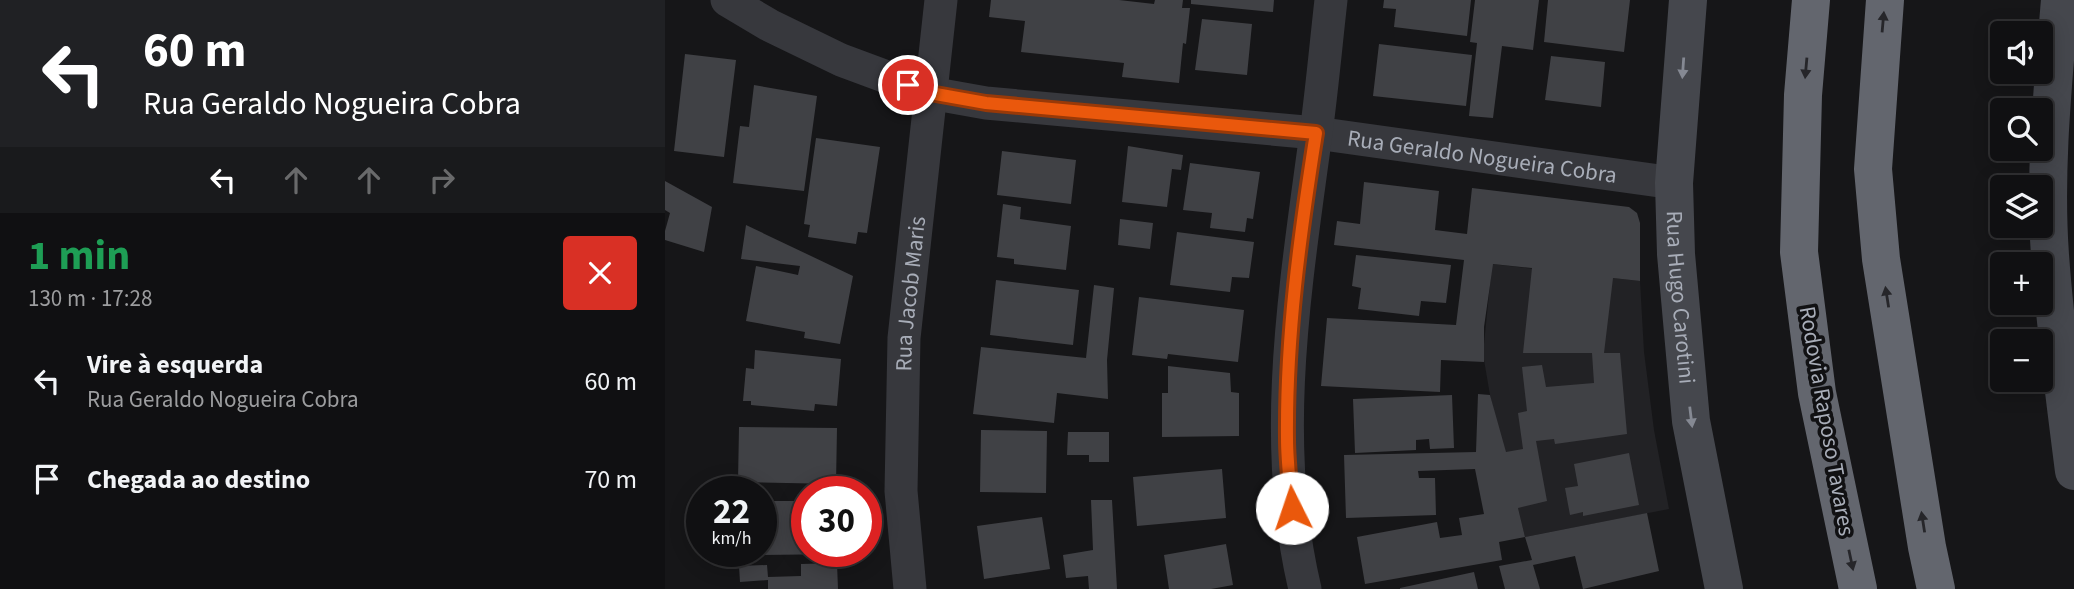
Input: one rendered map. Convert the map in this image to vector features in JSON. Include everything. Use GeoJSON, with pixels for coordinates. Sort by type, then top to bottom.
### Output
{"type":"FeatureCollection","features":[{"type":"Feature","properties":{"kind":"highway","name":"Rodovia Raposo Tavares"},"geometry":{"type":"LineString","coordinates":[[1811,0],[1804,95],[1799,252],[1817,393],[1858,589]]}},
{"type":"Feature","properties":{"kind":"highway"},"geometry":{"type":"LineString","coordinates":[[1885,0],[1874,181],[1887,296],[1936,589]]}},
{"type":"Feature","properties":{"kind":"main road","name":"Rua Hugo Carotini"},"geometry":{"type":"LineString","coordinates":[[1688,0],[1674,183],[1676,254],[1691,421],[1724,589]]}},
{"type":"Feature","properties":{"kind":"main road"},"geometry":{"type":"LineString","coordinates":[[2060,0],[2050,177],[2050,253],[2074,471]]}},
{"type":"Feature","properties":{"kind":"street","name":"Rua Geraldo Nogueira Cobra"},"geometry":{"type":"LineString","coordinates":[[727,0],[769,25],[841,60],[930,93],[986,103],[1316,133],[1674,183]]}},
{"type":"Feature","properties":{"kind":"street","name":"Rua Jacob Maris"},"geometry":{"type":"LineString","coordinates":[[910,589],[901,491],[904,338],[941,0]]}},
{"type":"Feature","properties":{"kind":"street"},"geometry":{"type":"LineString","coordinates":[[1305,589],[1290,481],[1287,440],[1288,375],[1306,199],[1331,0]]}},
{"type":"Feature","properties":{"kind":"shaded area"},"geometry":{"type":"Polygon","coordinates":[[[1492,264],[1640,281],[1644,352],[1654,430],[1669,509],[1525,537],[1490,395],[1483,354],[1492,264]]]}},
{"type":"Feature","properties":{"kind":"building"},"geometry":{"type":"Polygon","coordinates":[[[991,0],[1119,0],[1154,4],[1155,0],[1183,0],[1182,8],[1190,8],[1179,83],[1122,77],[1124,63],[1021,52],[1025,21],[989,17],[991,0]]]}},
{"type":"Feature","properties":{"kind":"building"},"geometry":{"type":"Polygon","coordinates":[[[1191,0],[1274,0],[1273,12],[1191,4],[1191,0]]]}},
{"type":"Feature","properties":{"kind":"building"},"geometry":{"type":"Polygon","coordinates":[[[1384,0],[1471,0],[1467,36],[1394,27],[1396,9],[1383,8],[1384,0]]]}},
{"type":"Feature","properties":{"kind":"building"},"geometry":{"type":"Polygon","coordinates":[[[1475,0],[1539,0],[1533,50],[1502,46],[1493,118],[1469,116],[1477,43],[1470,42],[1475,0]]]}},
{"type":"Feature","properties":{"kind":"building"},"geometry":{"type":"Polygon","coordinates":[[[1548,0],[1630,0],[1624,52],[1544,42],[1548,0]]]}},
{"type":"Feature","properties":{"kind":"building"},"geometry":{"type":"Polygon","coordinates":[[[1202,19],[1252,24],[1247,75],[1195,70],[1202,19]]]}},
{"type":"Feature","properties":{"kind":"building"},"geometry":{"type":"Polygon","coordinates":[[[1379,44],[1472,55],[1466,106],[1373,96],[1379,44]]]}},
{"type":"Feature","properties":{"kind":"building"},"geometry":{"type":"Polygon","coordinates":[[[685,54],[736,60],[724,157],[674,151],[685,54]]]}},
{"type":"Feature","properties":{"kind":"building"},"geometry":{"type":"Polygon","coordinates":[[[1551,56],[1605,62],[1601,107],[1545,100],[1551,56]]]}},
{"type":"Feature","properties":{"kind":"building"},"geometry":{"type":"Polygon","coordinates":[[[754,85],[817,96],[804,191],[733,183],[740,126],[749,127],[754,85]]]}},
{"type":"Feature","properties":{"kind":"building"},"geometry":{"type":"Polygon","coordinates":[[[816,138],[880,147],[867,233],[858,232],[856,244],[808,237],[810,225],[804,224],[816,138]]]}},
{"type":"Feature","properties":{"kind":"building"},"geometry":{"type":"Polygon","coordinates":[[[1128,146],[1183,155],[1181,170],[1172,169],[1167,207],[1122,202],[1128,146]]]}},
{"type":"Feature","properties":{"kind":"building"},"geometry":{"type":"Polygon","coordinates":[[[1002,151],[1076,160],[1071,204],[997,195],[1002,151]]]}},
{"type":"Feature","properties":{"kind":"building"},"geometry":{"type":"Polygon","coordinates":[[[1190,163],[1260,172],[1253,219],[1247,218],[1245,232],[1210,228],[1212,213],[1183,210],[1190,163]]]}},
{"type":"Feature","properties":{"kind":"building"},"geometry":{"type":"Polygon","coordinates":[[[665,181],[712,207],[704,252],[665,240],[670,213],[665,210],[665,181]]]}},
{"type":"Feature","properties":{"kind":"building"},"geometry":{"type":"Polygon","coordinates":[[[1364,182],[1439,191],[1435,230],[1467,234],[1472,188],[1629,207],[1637,213],[1640,223],[1640,281],[1613,278],[1604,353],[1620,353],[1627,434],[1555,444],[1554,439],[1536,441],[1547,501],[1518,508],[1525,537],[1499,542],[1502,560],[1365,584],[1357,537],[1437,522],[1440,538],[1462,535],[1459,518],[1484,514],[1475,469],[1418,471],[1419,478],[1435,478],[1436,515],[1346,518],[1344,455],[1476,452],[1478,394],[1490,395],[1506,452],[1523,449],[1518,413],[1527,411],[1522,367],[1542,365],[1546,387],[1594,383],[1592,353],[1523,353],[1532,268],[1493,264],[1484,327],[1484,362],[1441,360],[1440,392],[1321,386],[1327,318],[1456,325],[1464,260],[1334,245],[1337,221],[1360,224],[1364,182]]]}},
{"type":"Feature","properties":{"kind":"building"},"geometry":{"type":"Polygon","coordinates":[[[1003,204],[1021,207],[1020,219],[1071,226],[1066,270],[1014,264],[1014,259],[997,257],[1003,204]]]}},
{"type":"Feature","properties":{"kind":"building"},"geometry":{"type":"Polygon","coordinates":[[[1120,219],[1153,223],[1150,249],[1118,245],[1120,219]]]}},
{"type":"Feature","properties":{"kind":"building"},"geometry":{"type":"Polygon","coordinates":[[[746,225],[853,276],[840,344],[804,338],[805,332],[746,321],[756,266],[798,275],[800,266],[741,259],[746,225]]]}},
{"type":"Feature","properties":{"kind":"building"},"geometry":{"type":"Polygon","coordinates":[[[1177,232],[1254,242],[1249,278],[1232,277],[1230,292],[1170,285],[1177,232]]]}},
{"type":"Feature","properties":{"kind":"building"},"geometry":{"type":"Polygon","coordinates":[[[1356,255],[1451,265],[1446,303],[1421,301],[1419,316],[1358,309],[1361,288],[1352,286],[1356,255]]]}},
{"type":"Feature","properties":{"kind":"building"},"geometry":{"type":"Polygon","coordinates":[[[996,280],[1079,290],[1073,345],[990,335],[996,280]]]}},
{"type":"Feature","properties":{"kind":"building"},"geometry":{"type":"Polygon","coordinates":[[[1094,285],[1114,288],[1107,360],[1108,399],[1057,393],[1054,423],[973,414],[981,347],[1086,358],[1094,285]]]}},
{"type":"Feature","properties":{"kind":"building"},"geometry":{"type":"Polygon","coordinates":[[[1139,297],[1244,310],[1238,362],[1168,354],[1167,359],[1132,355],[1139,297]]]}},
{"type":"Feature","properties":{"kind":"building"},"geometry":{"type":"Polygon","coordinates":[[[755,350],[841,359],[837,406],[815,404],[814,411],[751,405],[751,401],[743,401],[746,368],[754,369],[755,350]]]}},
{"type":"Feature","properties":{"kind":"building"},"geometry":{"type":"Polygon","coordinates":[[[1168,366],[1230,373],[1231,392],[1239,393],[1239,436],[1162,437],[1162,393],[1168,393],[1168,366]]]}},
{"type":"Feature","properties":{"kind":"building"},"geometry":{"type":"Polygon","coordinates":[[[1452,395],[1454,448],[1430,449],[1429,439],[1416,440],[1416,450],[1355,453],[1353,399],[1452,395]]]}},
{"type":"Feature","properties":{"kind":"building"},"geometry":{"type":"Polygon","coordinates":[[[739,427],[837,428],[836,476],[791,476],[791,483],[777,483],[777,476],[738,476],[739,427]]]}},
{"type":"Feature","properties":{"kind":"building"},"geometry":{"type":"Polygon","coordinates":[[[981,430],[1047,431],[1046,493],[980,492],[981,430]]]}},
{"type":"Feature","properties":{"kind":"building"},"geometry":{"type":"Polygon","coordinates":[[[1068,432],[1109,432],[1109,462],[1089,462],[1089,455],[1067,455],[1068,432]]]}},
{"type":"Feature","properties":{"kind":"building"},"geometry":{"type":"Polygon","coordinates":[[[1629,453],[1639,505],[1583,516],[1583,512],[1570,515],[1565,488],[1578,486],[1574,464],[1629,453]]]}},
{"type":"Feature","properties":{"kind":"building"},"geometry":{"type":"Polygon","coordinates":[[[1222,469],[1226,518],[1137,526],[1133,477],[1222,469]]]}},
{"type":"Feature","properties":{"kind":"building"},"geometry":{"type":"Polygon","coordinates":[[[1091,500],[1112,500],[1117,589],[1089,589],[1088,576],[1066,578],[1063,555],[1093,550],[1091,500]]]}},
{"type":"Feature","properties":{"kind":"building"},"geometry":{"type":"Polygon","coordinates":[[[777,501],[791,501],[791,555],[777,555],[777,501]]]}},
{"type":"Feature","properties":{"kind":"building"},"geometry":{"type":"Polygon","coordinates":[[[1647,513],[1659,571],[1583,589],[1575,556],[1533,565],[1540,589],[1505,589],[1499,566],[1532,560],[1525,537],[1647,513]]]}},
{"type":"Feature","properties":{"kind":"building"},"geometry":{"type":"Polygon","coordinates":[[[1042,517],[1050,569],[984,579],[977,526],[1042,517]]]}},
{"type":"Feature","properties":{"kind":"building"},"geometry":{"type":"Polygon","coordinates":[[[1226,544],[1233,585],[1211,589],[1169,589],[1164,555],[1226,544]]]}},
{"type":"Feature","properties":{"kind":"building"},"geometry":{"type":"Polygon","coordinates":[[[739,567],[767,567],[768,577],[801,576],[801,567],[837,567],[838,589],[768,589],[768,580],[740,582],[739,567]]]}},
{"type":"Feature","properties":{"kind":"building"},"geometry":{"type":"Polygon","coordinates":[[[1474,572],[1478,589],[1400,589],[1400,588],[1474,572]]]}},
{"type":"Feature","properties":{"kind":"route"},"geometry":{"type":"LineString","coordinates":[[908,85],[930,93],[986,103],[1316,133],[1306,199],[1289,362],[1287,440],[1292,508]]}}]}
